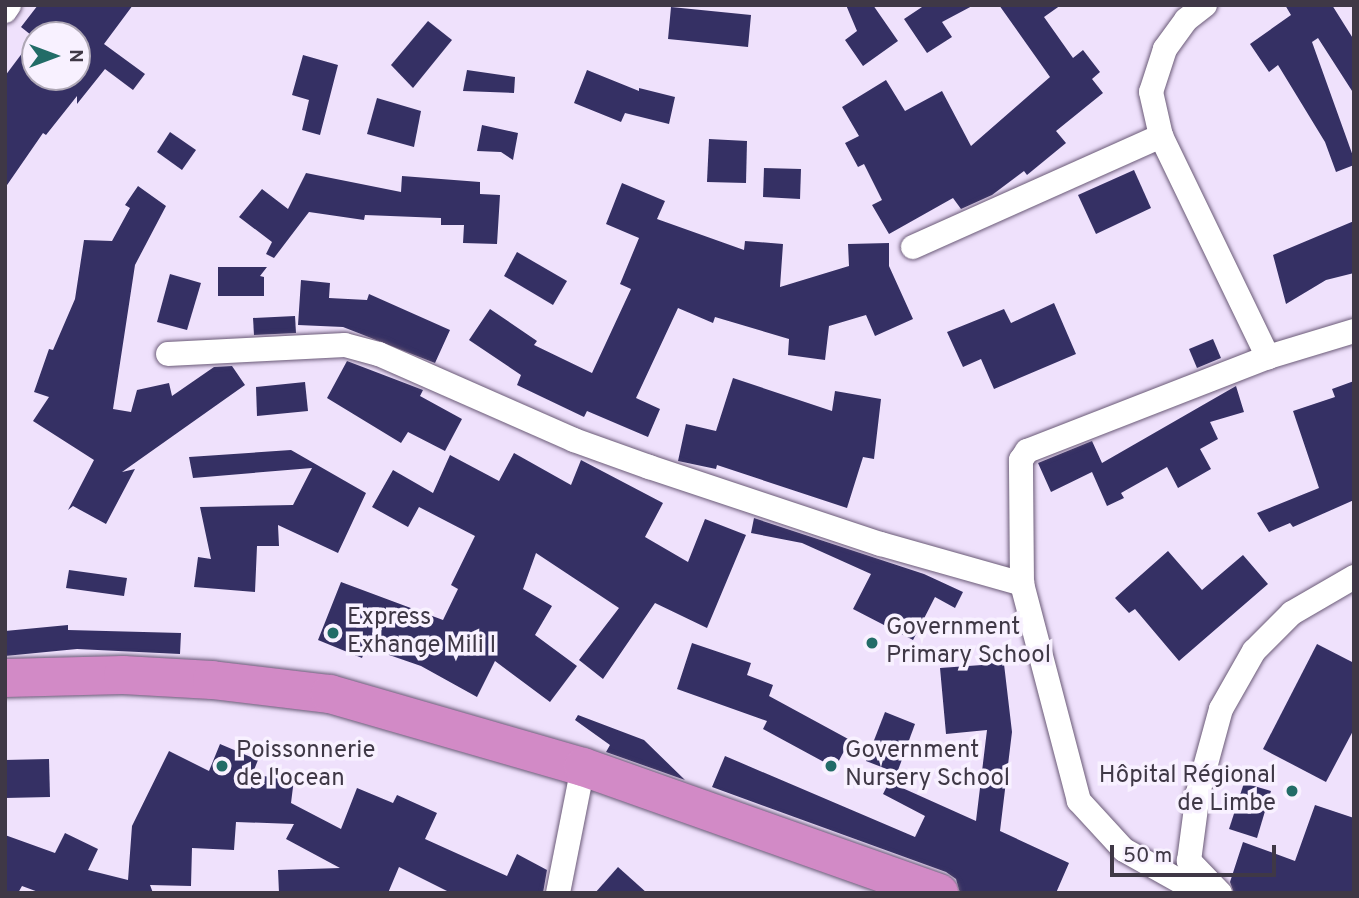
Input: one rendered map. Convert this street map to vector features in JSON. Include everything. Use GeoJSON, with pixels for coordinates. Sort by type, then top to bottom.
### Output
{"type":"FeatureCollection","features":[{"type":"Feature","properties":{"kind":"highway"},"geometry":{"type":"LineString","coordinates":[[5,678],[135,676],[330,694],[583,767],[939,893]]}},
{"type":"Feature","properties":{"kind":"street"},"geometry":{"type":"LineString","coordinates":[[5,11],[9,5]]}},
{"type":"Feature","properties":{"kind":"street"},"geometry":{"type":"LineString","coordinates":[[1205,5],[1186,20],[1165,49],[1151,92],[1161,136],[1268,357]]}},
{"type":"Feature","properties":{"kind":"street"},"geometry":{"type":"LineString","coordinates":[[913,247],[1161,136]]}},
{"type":"Feature","properties":{"kind":"street"},"geometry":{"type":"LineString","coordinates":[[1202,893],[1124,850],[1079,801],[1022,584],[1020,476],[1027,451],[1268,357],[1354,331]]}},
{"type":"Feature","properties":{"kind":"street"},"geometry":{"type":"LineString","coordinates":[[168,354],[345,345],[379,354],[504,411],[649,467],[881,544],[1022,584]]}},
{"type":"Feature","properties":{"kind":"street"},"geometry":{"type":"LineString","coordinates":[[1220,893],[1189,861],[1198,793],[1221,709],[1254,651],[1292,613],[1354,577]]}},
{"type":"Feature","properties":{"kind":"street"},"geometry":{"type":"LineString","coordinates":[[558,893],[583,767]]}},
{"type":"Feature","properties":{"kind":"building"},"geometry":{"type":"Polygon","coordinates":[[[38,5],[133,5],[104,44],[145,74],[133,90],[105,69],[91,86],[91,21],[26,21],[38,5]]]}},
{"type":"Feature","properties":{"kind":"building"},"geometry":{"type":"Polygon","coordinates":[[[846,5],[873,5],[898,41],[863,66],[845,40],[857,31],[846,5]]]}},
{"type":"Feature","properties":{"kind":"building"},"geometry":{"type":"Polygon","coordinates":[[[925,5],[974,5],[942,22],[952,37],[927,53],[904,19],[925,5]]]}},
{"type":"Feature","properties":{"kind":"building"},"geometry":{"type":"Polygon","coordinates":[[[999,5],[1061,5],[1044,17],[1073,58],[1083,50],[1100,72],[1092,79],[1103,93],[1056,131],[1066,143],[1027,175],[1024,171],[992,195],[961,209],[953,198],[889,234],[872,205],[882,200],[864,164],[858,167],[845,143],[859,136],[842,107],[886,80],[905,111],[942,91],[971,146],[1050,77],[999,5]]]}},
{"type":"Feature","properties":{"kind":"building"},"geometry":{"type":"Polygon","coordinates":[[[1285,5],[1332,5],[1354,40],[1354,94],[1318,38],[1312,42],[1354,159],[1354,165],[1336,172],[1325,142],[1278,65],[1269,72],[1250,44],[1291,15],[1285,5]]]}},
{"type":"Feature","properties":{"kind":"building"},"geometry":{"type":"Polygon","coordinates":[[[671,7],[751,15],[748,47],[668,39],[671,7]]]}},
{"type":"Feature","properties":{"kind":"building"},"geometry":{"type":"Polygon","coordinates":[[[428,21],[452,40],[413,88],[391,65],[428,21]]]}},
{"type":"Feature","properties":{"kind":"building"},"geometry":{"type":"Polygon","coordinates":[[[21,55],[21,91],[87,91],[77,104],[77,96],[46,135],[43,133],[5,188],[5,76],[21,55]]]}},
{"type":"Feature","properties":{"kind":"building"},"geometry":{"type":"Polygon","coordinates":[[[303,55],[338,65],[320,135],[302,130],[309,100],[292,95],[303,55]]]}},
{"type":"Feature","properties":{"kind":"building"},"geometry":{"type":"Polygon","coordinates":[[[467,70],[515,77],[514,93],[463,91],[467,70]]]}},
{"type":"Feature","properties":{"kind":"building"},"geometry":{"type":"Polygon","coordinates":[[[587,70],[639,91],[639,88],[675,97],[669,124],[625,113],[621,122],[574,103],[587,70]]]}},
{"type":"Feature","properties":{"kind":"building"},"geometry":{"type":"Polygon","coordinates":[[[377,98],[421,111],[414,147],[367,134],[377,98]]]}},
{"type":"Feature","properties":{"kind":"building"},"geometry":{"type":"Polygon","coordinates":[[[482,125],[518,133],[513,160],[501,152],[477,151],[482,125]]]}},
{"type":"Feature","properties":{"kind":"building"},"geometry":{"type":"Polygon","coordinates":[[[170,132],[196,150],[182,170],[157,152],[170,132]]]}},
{"type":"Feature","properties":{"kind":"building"},"geometry":{"type":"Polygon","coordinates":[[[709,139],[747,141],[746,183],[707,182],[709,139]]]}},
{"type":"Feature","properties":{"kind":"building"},"geometry":{"type":"Polygon","coordinates":[[[764,168],[801,169],[800,199],[763,197],[764,168]]]}},
{"type":"Feature","properties":{"kind":"building"},"geometry":{"type":"Polygon","coordinates":[[[1134,170],[1151,208],[1096,234],[1078,195],[1134,170]]]}},
{"type":"Feature","properties":{"kind":"building"},"geometry":{"type":"Polygon","coordinates":[[[306,173],[401,192],[402,176],[480,182],[480,194],[500,195],[497,244],[463,243],[464,225],[441,225],[441,218],[365,215],[364,220],[309,212],[274,258],[266,254],[272,242],[239,217],[262,189],[288,209],[306,173]]]}},
{"type":"Feature","properties":{"kind":"building"},"geometry":{"type":"Polygon","coordinates":[[[622,183],[665,201],[657,219],[744,250],[745,241],[783,244],[780,287],[849,266],[848,244],[889,243],[889,266],[913,319],[875,336],[866,315],[829,326],[825,360],[788,355],[789,339],[715,317],[713,323],[678,308],[636,398],[660,409],[648,437],[587,411],[584,417],[517,385],[521,375],[469,340],[490,309],[537,341],[534,345],[592,373],[631,289],[620,284],[639,238],[606,224],[622,183]]]}},
{"type":"Feature","properties":{"kind":"building"},"geometry":{"type":"Polygon","coordinates":[[[138,186],[166,206],[135,265],[113,409],[131,412],[137,390],[169,383],[172,396],[214,367],[232,366],[245,385],[122,472],[135,469],[106,524],[73,506],[68,510],[94,460],[33,421],[49,397],[34,392],[49,349],[53,350],[75,299],[84,240],[112,241],[130,208],[125,205],[138,186]]]}},
{"type":"Feature","properties":{"kind":"building"},"geometry":{"type":"Polygon","coordinates":[[[1354,221],[1354,273],[1326,280],[1286,304],[1273,255],[1354,221]]]}},
{"type":"Feature","properties":{"kind":"building"},"geometry":{"type":"Polygon","coordinates":[[[517,252],[567,281],[553,305],[504,276],[517,252]]]}},
{"type":"Feature","properties":{"kind":"building"},"geometry":{"type":"Polygon","coordinates":[[[218,267],[267,267],[260,276],[264,277],[264,296],[218,296],[218,267]]]}},
{"type":"Feature","properties":{"kind":"building"},"geometry":{"type":"Polygon","coordinates":[[[170,274],[201,283],[187,330],[157,322],[170,274]]]}},
{"type":"Feature","properties":{"kind":"building"},"geometry":{"type":"Polygon","coordinates":[[[301,280],[330,283],[329,298],[367,300],[369,294],[450,330],[435,363],[343,327],[298,325],[301,280]]]}},
{"type":"Feature","properties":{"kind":"building"},"geometry":{"type":"Polygon","coordinates":[[[1054,303],[1076,354],[994,389],[981,359],[963,367],[947,332],[1004,309],[1011,323],[1054,303]]]}},
{"type":"Feature","properties":{"kind":"building"},"geometry":{"type":"Polygon","coordinates":[[[295,316],[296,333],[254,335],[253,318],[295,316]]]}},
{"type":"Feature","properties":{"kind":"building"},"geometry":{"type":"Polygon","coordinates":[[[1213,339],[1221,358],[1197,368],[1189,349],[1213,339]]]}},
{"type":"Feature","properties":{"kind":"building"},"geometry":{"type":"Polygon","coordinates":[[[347,361],[423,390],[420,396],[462,419],[445,451],[408,432],[401,443],[327,398],[347,361]]]}},
{"type":"Feature","properties":{"kind":"building"},"geometry":{"type":"Polygon","coordinates":[[[733,378],[832,411],[835,391],[881,399],[874,459],[863,457],[847,508],[717,465],[716,469],[678,461],[686,424],[716,431],[733,378]]]}},
{"type":"Feature","properties":{"kind":"building"},"geometry":{"type":"Polygon","coordinates":[[[1354,381],[1354,500],[1293,527],[1290,523],[1269,532],[1257,513],[1319,488],[1293,411],[1335,397],[1332,389],[1354,381]]]}},
{"type":"Feature","properties":{"kind":"building"},"geometry":{"type":"Polygon","coordinates":[[[305,382],[308,411],[257,416],[256,387],[305,382]]]}},
{"type":"Feature","properties":{"kind":"building"},"geometry":{"type":"Polygon","coordinates":[[[1236,386],[1244,412],[1210,422],[1218,439],[1200,449],[1211,469],[1178,488],[1167,467],[1121,493],[1124,498],[1107,506],[1092,472],[1051,492],[1038,463],[1092,441],[1102,463],[1236,386]]]}},
{"type":"Feature","properties":{"kind":"building"},"geometry":{"type":"Polygon","coordinates":[[[291,450],[366,493],[338,553],[278,525],[279,546],[257,546],[255,592],[194,587],[198,557],[211,559],[200,507],[293,505],[312,468],[193,478],[189,457],[291,450]]]}},
{"type":"Feature","properties":{"kind":"building"},"geometry":{"type":"Polygon","coordinates":[[[514,453],[571,485],[581,460],[663,503],[645,537],[688,562],[705,519],[746,535],[707,628],[655,603],[603,679],[579,660],[619,608],[536,553],[523,589],[552,606],[535,635],[577,666],[550,702],[495,661],[477,697],[421,666],[366,647],[362,658],[318,640],[341,582],[443,620],[458,589],[451,585],[475,536],[419,507],[408,527],[372,507],[393,470],[433,493],[450,455],[499,481],[514,453]]]}},
{"type":"Feature","properties":{"kind":"building"},"geometry":{"type":"Polygon","coordinates":[[[754,518],[924,574],[963,592],[955,608],[935,597],[913,640],[853,609],[871,574],[802,543],[751,533],[754,518]]]}},
{"type":"Feature","properties":{"kind":"building"},"geometry":{"type":"Polygon","coordinates":[[[1168,551],[1202,590],[1243,555],[1268,584],[1179,661],[1135,609],[1129,613],[1115,598],[1168,551]]]}},
{"type":"Feature","properties":{"kind":"building"},"geometry":{"type":"Polygon","coordinates":[[[69,570],[127,578],[124,596],[66,588],[69,570]]]}},
{"type":"Feature","properties":{"kind":"building"},"geometry":{"type":"Polygon","coordinates":[[[68,625],[68,630],[181,633],[180,654],[77,649],[5,656],[5,631],[68,625]]]}},
{"type":"Feature","properties":{"kind":"building"},"geometry":{"type":"Polygon","coordinates":[[[692,643],[751,663],[747,675],[773,685],[769,696],[850,740],[835,768],[763,729],[767,721],[677,689],[692,643]]]}},
{"type":"Feature","properties":{"kind":"building"},"geometry":{"type":"Polygon","coordinates":[[[1317,644],[1354,663],[1354,729],[1326,782],[1263,749],[1317,644]]]}},
{"type":"Feature","properties":{"kind":"building"},"geometry":{"type":"Polygon","coordinates":[[[1002,647],[1012,732],[1000,831],[1069,863],[1056,893],[960,893],[956,879],[946,872],[712,787],[725,756],[915,837],[925,816],[883,794],[889,782],[976,821],[987,730],[946,734],[940,668],[982,665],[981,650],[1002,647]]]}},
{"type":"Feature","properties":{"kind":"building"},"geometry":{"type":"Polygon","coordinates":[[[885,712],[915,724],[897,773],[866,761],[885,712]]]}},
{"type":"Feature","properties":{"kind":"building"},"geometry":{"type":"Polygon","coordinates":[[[578,715],[644,740],[685,780],[606,752],[610,745],[575,720],[578,715]]]}},
{"type":"Feature","properties":{"kind":"building"},"geometry":{"type":"Polygon","coordinates":[[[220,744],[258,760],[252,775],[294,779],[291,803],[341,829],[357,788],[393,803],[397,795],[437,813],[425,839],[507,876],[517,854],[547,870],[543,893],[451,893],[399,867],[388,893],[279,893],[278,870],[340,868],[286,839],[294,824],[236,822],[234,850],[192,848],[191,886],[150,885],[153,893],[41,893],[22,886],[18,893],[5,893],[5,835],[55,853],[65,833],[98,849],[88,870],[128,880],[132,826],[169,751],[209,771],[220,744]]]}},
{"type":"Feature","properties":{"kind":"building"},"geometry":{"type":"Polygon","coordinates":[[[49,759],[50,797],[5,798],[5,760],[49,759]]]}},
{"type":"Feature","properties":{"kind":"building"},"geometry":{"type":"Polygon","coordinates":[[[1244,783],[1271,791],[1257,838],[1229,829],[1244,783]]]}},
{"type":"Feature","properties":{"kind":"building"},"geometry":{"type":"Polygon","coordinates":[[[1315,805],[1354,818],[1354,893],[1234,893],[1230,882],[1243,842],[1295,861],[1315,805]]]}},
{"type":"Feature","properties":{"kind":"building"},"geometry":{"type":"Polygon","coordinates":[[[618,867],[647,893],[595,893],[618,867]]]}},
{"type":"Feature","properties":{"kind":"place","name":"Express Exhange Mili I"},"geometry":{"type":"Point","coordinates":[333,633]}},
{"type":"Feature","properties":{"kind":"place","name":"Government Primary School"},"geometry":{"type":"Point","coordinates":[872,643]}},
{"type":"Feature","properties":{"kind":"place","name":"Poissonnerie de l'ocean"},"geometry":{"type":"Point","coordinates":[222,766]}},
{"type":"Feature","properties":{"kind":"place","name":"Government Nursery School"},"geometry":{"type":"Point","coordinates":[831,766]}},
{"type":"Feature","properties":{"kind":"place","name":"Hôpital Régional de Limbe"},"geometry":{"type":"Point","coordinates":[1292,791]}}]}
